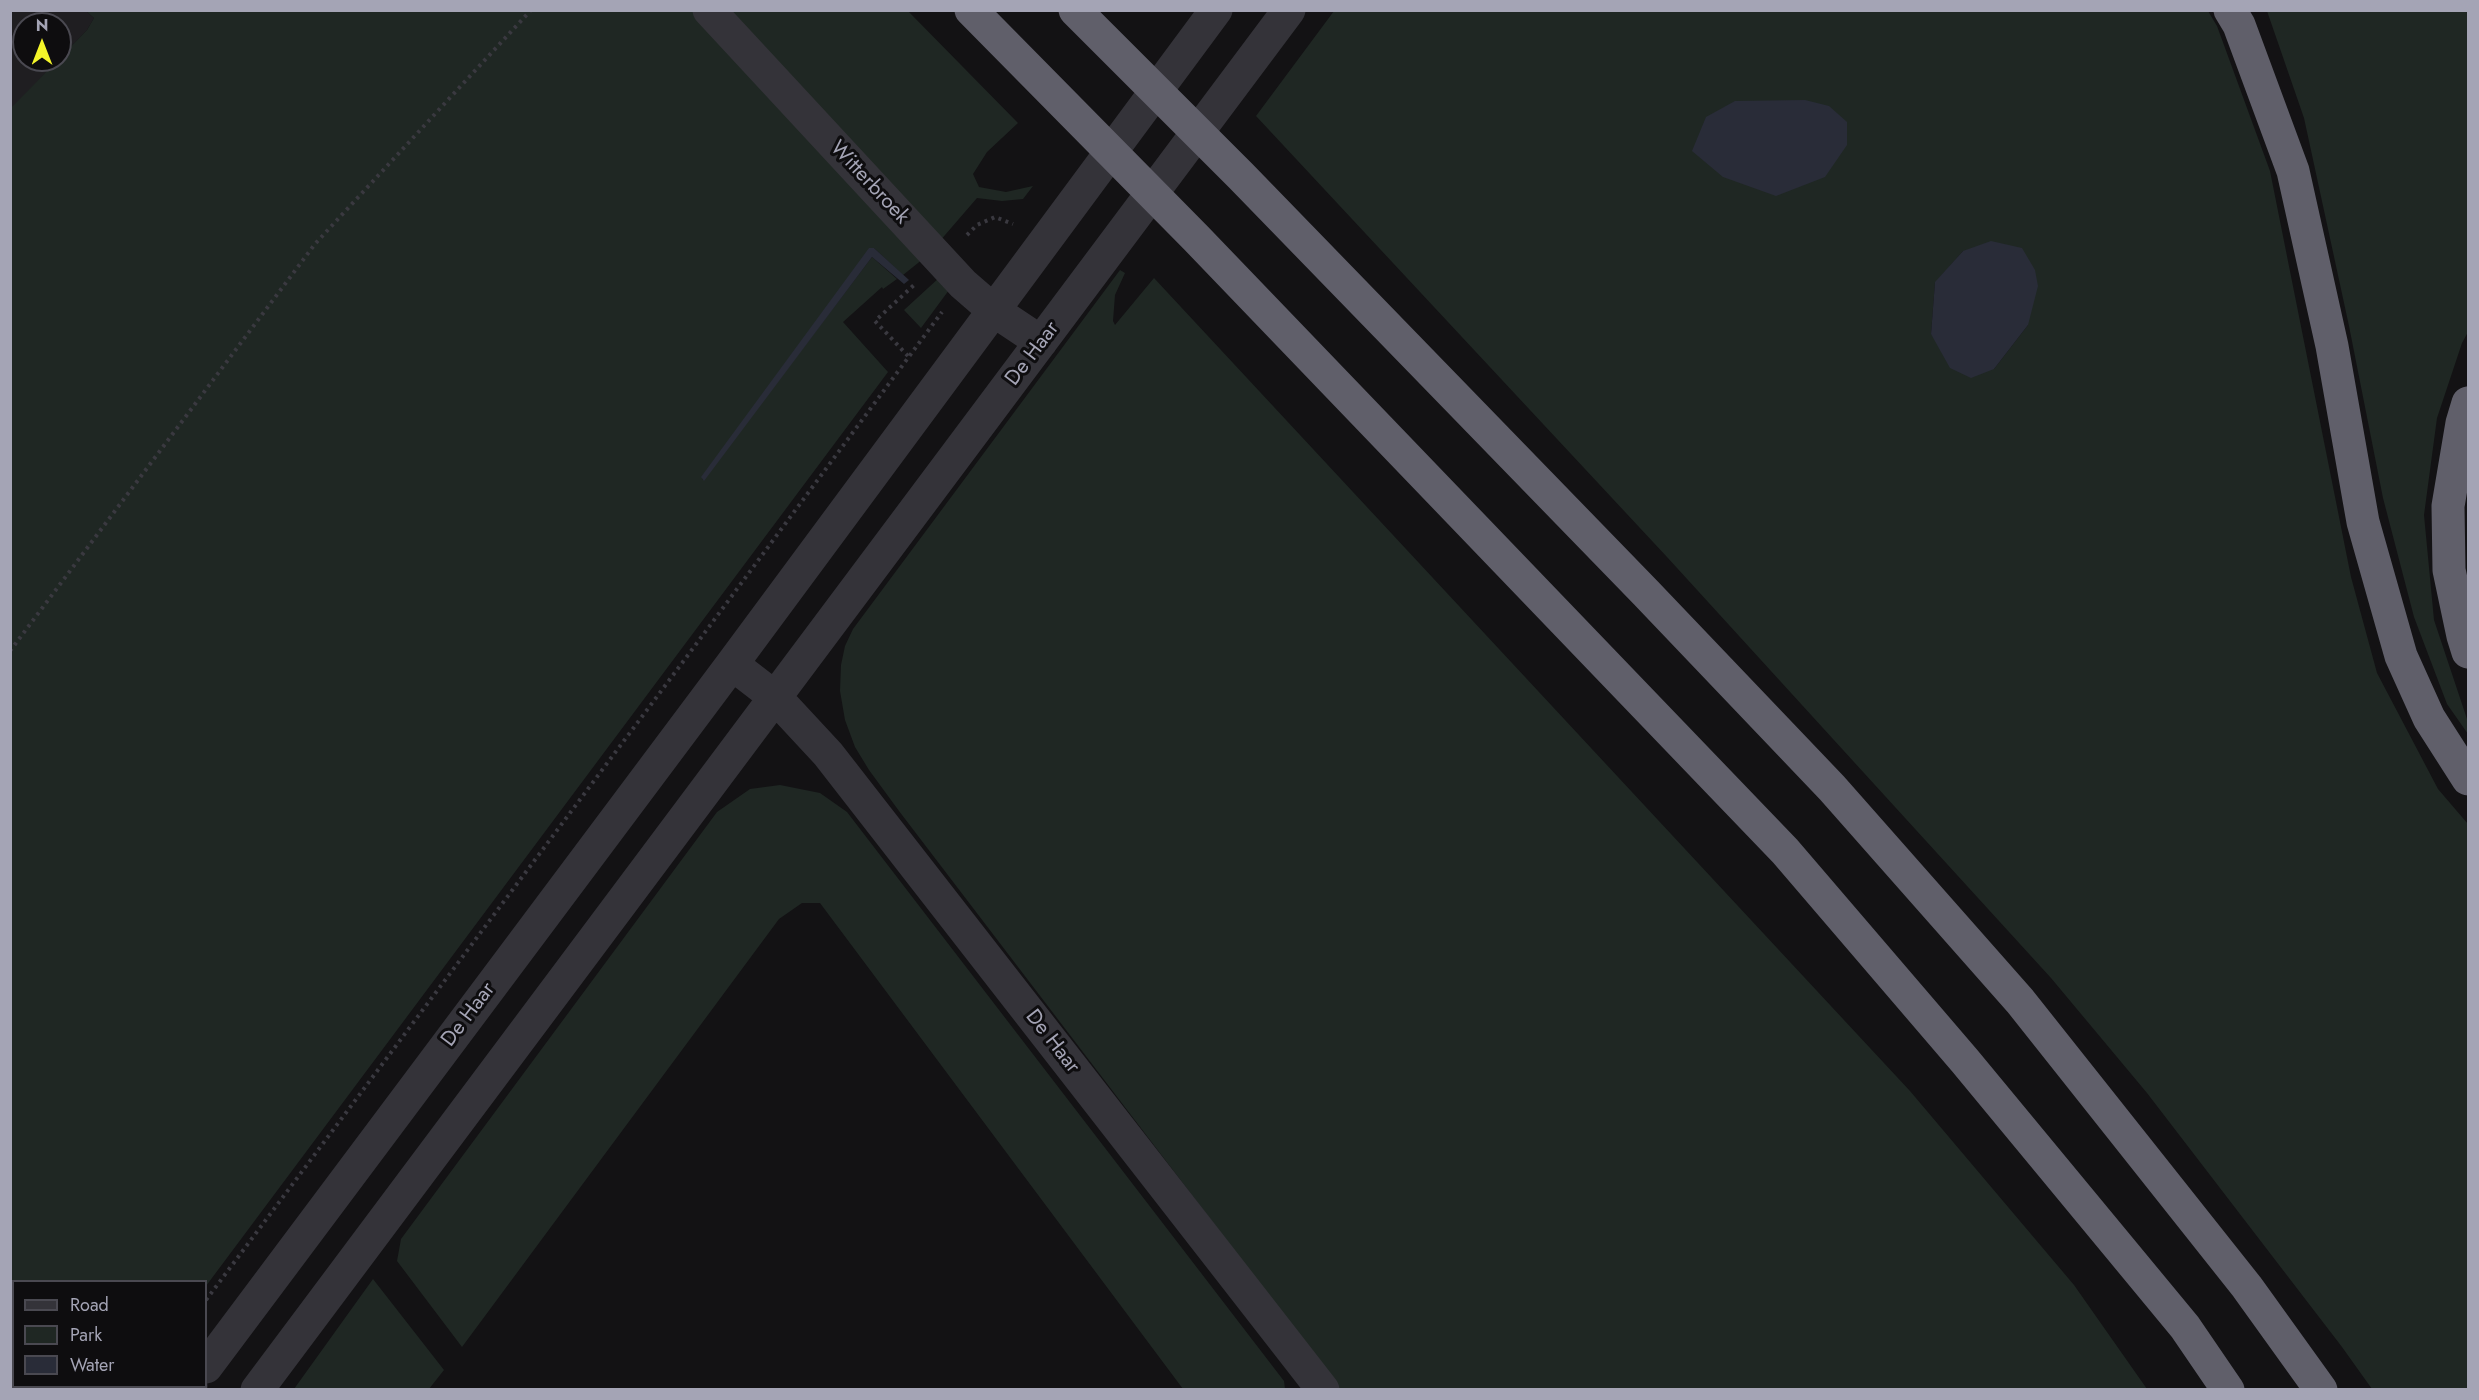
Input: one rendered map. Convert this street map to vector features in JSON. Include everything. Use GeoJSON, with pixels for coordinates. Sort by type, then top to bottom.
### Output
{"type":"FeatureCollection","features":[{"type":"Feature","properties":{"kind":"highway"},"geometry":{"type":"LineString","coordinates":[[971,10],[1196,238],[1785,851],[1965,1061],[2185,1327],[2228,1389]]}},
{"type":"Feature","properties":{"kind":"highway"},"geometry":{"type":"LineString","coordinates":[[1075,10],[1638,584],[1832,788],[2020,1001],[2247,1287],[2321,1389]]}},
{"type":"Feature","properties":{"kind":"highway"},"geometry":{"type":"LineString","coordinates":[[2230,10],[2239,25],[2293,171],[2332,346],[2363,522],[2401,656],[2429,718],[2469,779]]}},
{"type":"Feature","properties":{"kind":"highway"},"geometry":{"type":"LineString","coordinates":[[2469,403],[2462,423],[2448,506],[2450,570],[2463,636],[2469,652]]}},
{"type":"Feature","properties":{"kind":"street","name":"Witterbroek"},"geometry":{"type":"LineString","coordinates":[[709,10],[963,284],[993,310],[1041,342]]}},
{"type":"Feature","properties":{"kind":"street","name":"De Haar"},"geometry":{"type":"LineString","coordinates":[[207,1366],[732,664],[1216,10]]}},
{"type":"Feature","properties":{"kind":"street","name":"De Haar"},"geometry":{"type":"LineString","coordinates":[[257,1389],[1289,10]]}},
{"type":"Feature","properties":{"kind":"street","name":"De Haar"},"geometry":{"type":"LineString","coordinates":[[732,664],[776,698],[828,754],[1323,1389]]}},
{"type":"Feature","properties":{"kind":"path"},"geometry":{"type":"LineString","coordinates":[[10,651],[315,244],[531,10]]}},
{"type":"Feature","properties":{"kind":"path"},"geometry":{"type":"LineString","coordinates":[[977,225],[995,217],[1013,224]]}},
{"type":"Feature","properties":{"kind":"path"},"geometry":{"type":"LineString","coordinates":[[908,356],[875,321],[916,282]]}},
{"type":"Feature","properties":{"kind":"path","name":"De Haar"},"geometry":{"type":"LineString","coordinates":[[207,1299],[700,639]]}},
{"type":"Feature","properties":{"kind":"shaded area"},"geometry":{"type":"Polygon","coordinates":[[[11,11],[86,11],[94,18],[87,30],[72,46],[72,12],[12,12],[12,72],[46,72],[11,109],[11,11]]]}},
{"type":"Feature","properties":{"kind":"green space"},"geometry":{"type":"Polygon","coordinates":[[[86,11],[694,11],[923,259],[903,275],[874,248],[702,477],[703,480],[872,257],[897,279],[883,289],[882,287],[843,322],[888,372],[207,1285],[207,1280],[12,1280],[12,1388],[129,1388],[11,1389],[10,109],[46,72],[72,72],[72,45],[87,30],[94,18],[86,11]]]}},
{"type":"Feature","properties":{"kind":"green space"},"geometry":{"type":"Polygon","coordinates":[[[726,11],[908,11],[1018,123],[987,152],[973,174],[979,187],[1006,192],[1033,186],[1023,199],[1002,201],[977,198],[939,242],[726,11]]]}},
{"type":"Feature","properties":{"kind":"green space"},"geometry":{"type":"Polygon","coordinates":[[[1334,11],[2208,11],[2217,26],[2270,171],[2351,577],[2377,673],[2438,789],[2468,824],[2468,1389],[2372,1389],[2147,1093],[2051,978],[1667,557],[1256,116],[1334,11]],[[1963,251],[1935,283],[1931,334],[1994,369],[2028,325],[1963,251]]]}},
{"type":"Feature","properties":{"kind":"green space"},"geometry":{"type":"Polygon","coordinates":[[[2267,11],[2468,11],[2468,332],[2462,343],[2437,418],[2424,515],[2434,620],[2468,722],[2468,734],[2447,704],[2414,617],[2383,498],[2304,118],[2267,11]]]}},
{"type":"Feature","properties":{"kind":"green space"},"geometry":{"type":"Polygon","coordinates":[[[1120,270],[1125,273],[1115,295],[1113,321],[1115,325],[1154,278],[1910,1091],[2074,1285],[2147,1389],[1340,1389],[899,811],[855,747],[845,720],[840,691],[841,665],[845,646],[853,629],[1120,270]]]}},
{"type":"Feature","properties":{"kind":"green space"},"geometry":{"type":"Polygon","coordinates":[[[940,277],[949,290],[921,328],[904,310],[940,277]]]}},
{"type":"Feature","properties":{"kind":"green space"},"geometry":{"type":"Polygon","coordinates":[[[780,785],[820,793],[847,812],[1284,1381],[1285,1389],[1183,1389],[820,903],[802,903],[779,919],[462,1347],[397,1261],[401,1239],[717,812],[750,789],[780,785]]]}},
{"type":"Feature","properties":{"kind":"green space"},"geometry":{"type":"Polygon","coordinates":[[[373,1279],[444,1370],[429,1389],[294,1389],[373,1279]]]}},
{"type":"Feature","properties":{"kind":"water"},"geometry":{"type":"Polygon","coordinates":[[[1805,100],[1829,106],[1847,122],[1847,145],[1825,177],[1776,196],[1723,177],[1692,151],[1706,117],[1735,101],[1805,100]]]}},
{"type":"Feature","properties":{"kind":"water"},"geometry":{"type":"Polygon","coordinates":[[[1991,241],[2022,248],[2035,270],[2038,286],[2028,325],[1994,369],[1971,378],[1950,368],[1931,334],[1935,282],[1963,251],[1991,241]]]}},
{"type":"Feature","properties":{"kind":"water"},"geometry":{"type":"Polygon","coordinates":[[[869,248],[874,248],[909,280],[904,284],[872,257],[704,481],[701,477],[869,248]]]}}]}
